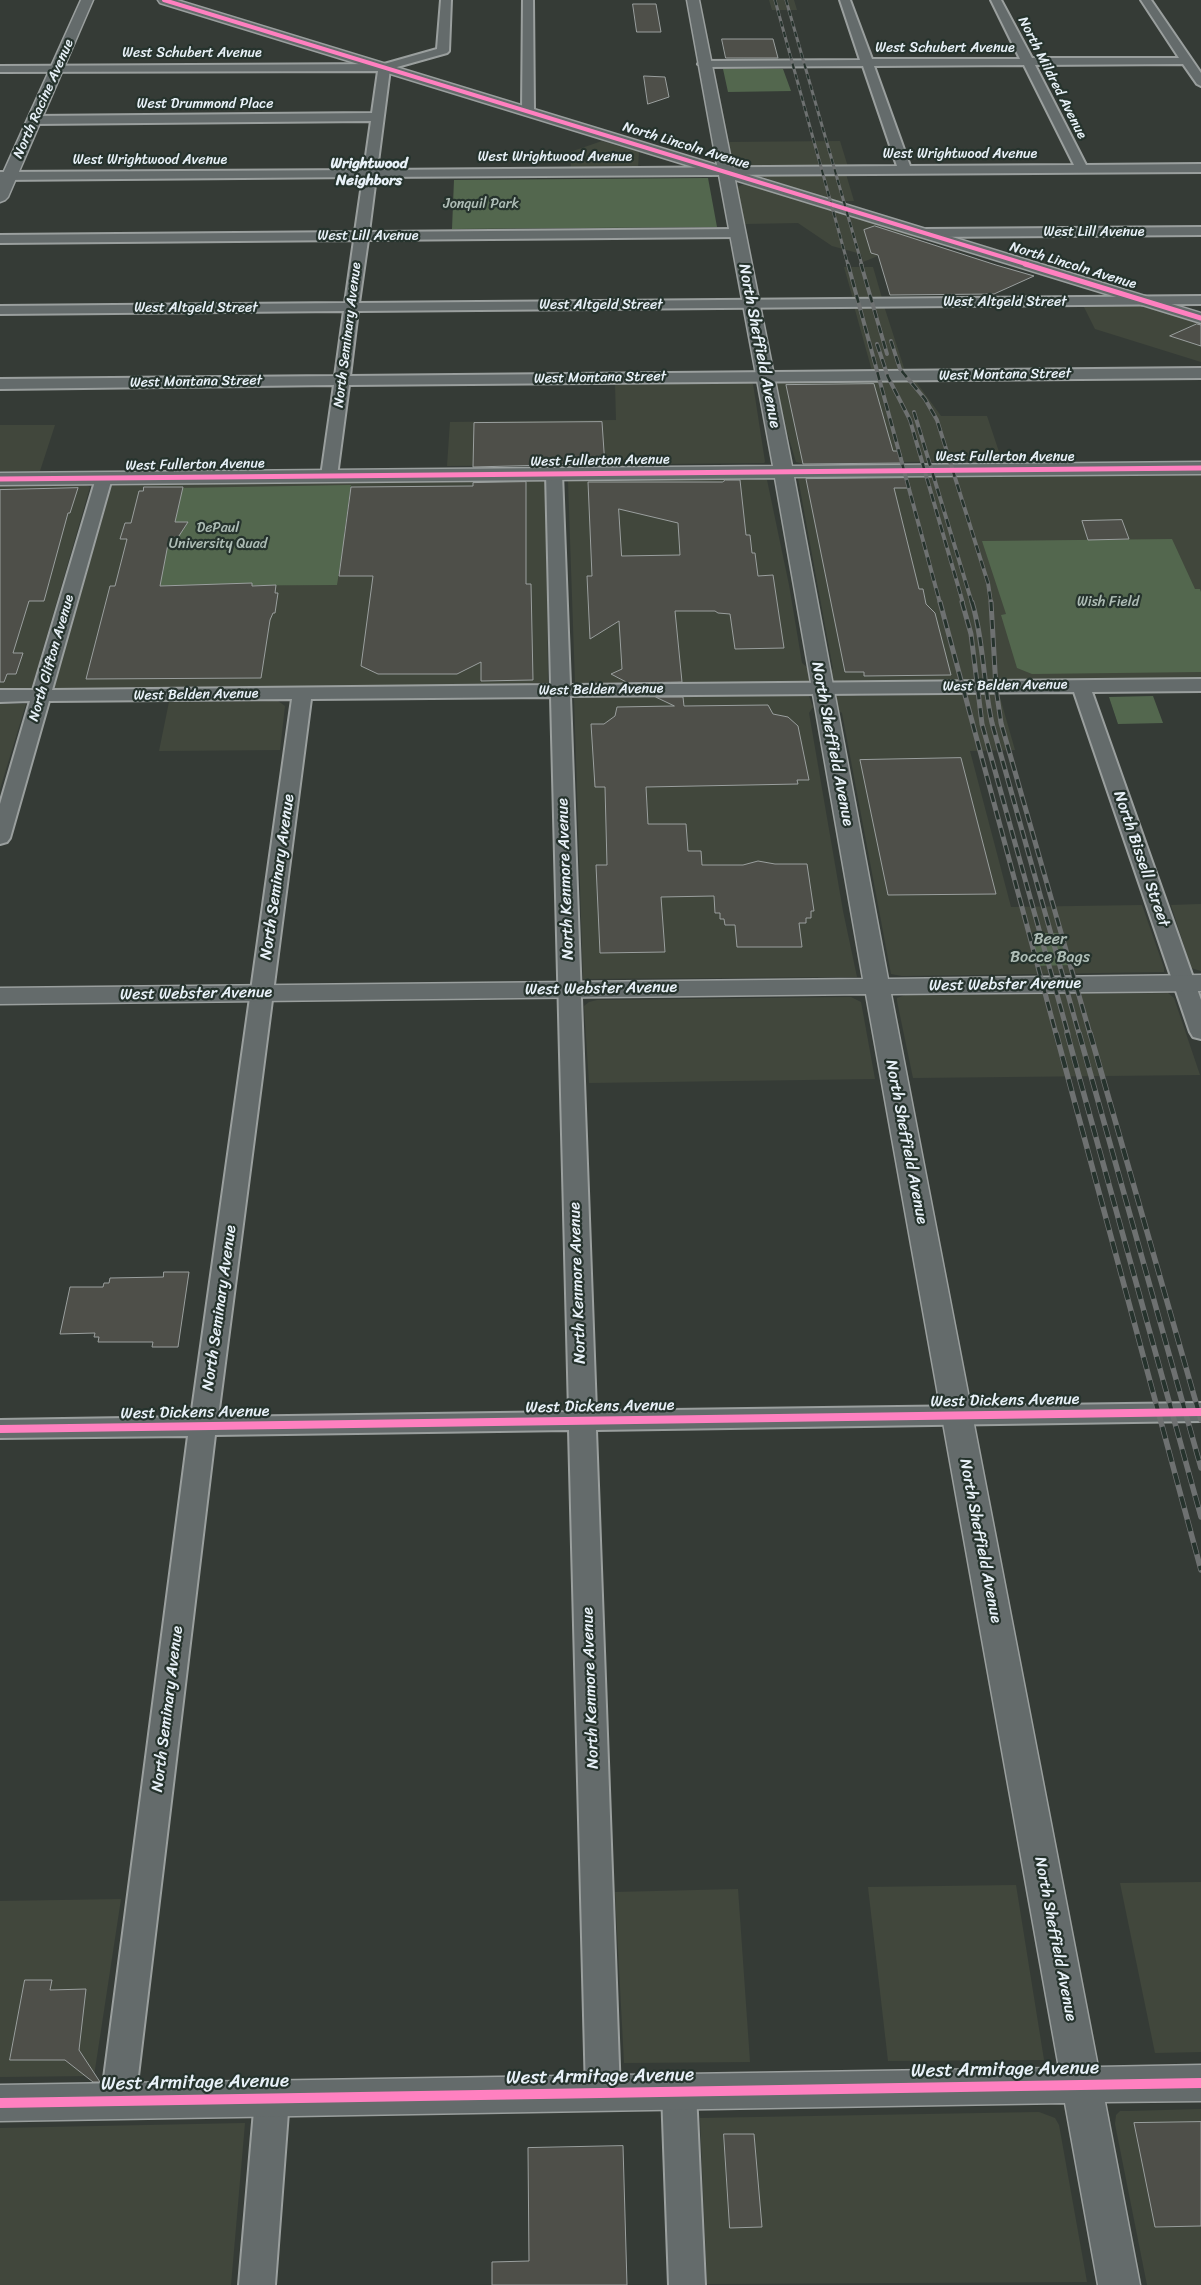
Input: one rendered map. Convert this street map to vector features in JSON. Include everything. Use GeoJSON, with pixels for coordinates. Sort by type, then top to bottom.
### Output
{"type":"FeatureCollection","features":[{"type":"Feature","properties":{"kind":"street","name":"North Racine Avenue"},"geometry":{"type":"LineString","coordinates":[[0,197],[5,176],[34,120],[88,0]]}},
{"type":"Feature","properties":{"kind":"street","name":"North Lincoln Avenue"},"geometry":{"type":"LineString","coordinates":[[164,0],[1201,318]]}},
{"type":"Feature","properties":{"kind":"street"},"geometry":{"type":"LineString","coordinates":[[384,67],[443,51],[446,0]]}},
{"type":"Feature","properties":{"kind":"street"},"geometry":{"type":"LineString","coordinates":[[528,0],[528,111]]}},
{"type":"Feature","properties":{"kind":"street","name":"North Sheffield Avenue"},"geometry":{"type":"LineString","coordinates":[[692,0],[783,471],[1119,2285]]}},
{"type":"Feature","properties":{"kind":"street"},"geometry":{"type":"LineString","coordinates":[[845,0],[905,170]]}},
{"type":"Feature","properties":{"kind":"street","name":"North Mildred Avenue"},"geometry":{"type":"LineString","coordinates":[[996,0],[1082,169]]}},
{"type":"Feature","properties":{"kind":"street"},"geometry":{"type":"LineString","coordinates":[[1146,0],[1201,82]]}},
{"type":"Feature","properties":{"kind":"street","name":"West Schubert Avenue"},"geometry":{"type":"LineString","coordinates":[[704,64],[1186,61]]}},
{"type":"Feature","properties":{"kind":"street","name":"West Schubert Avenue"},"geometry":{"type":"LineString","coordinates":[[0,69],[384,67]]}},
{"type":"Feature","properties":{"kind":"street","name":"North Seminary Avenue"},"geometry":{"type":"LineString","coordinates":[[329,476],[384,67]]}},
{"type":"Feature","properties":{"kind":"street","name":"West Drummond Place"},"geometry":{"type":"LineString","coordinates":[[34,120],[376,117]]}},
{"type":"Feature","properties":{"kind":"street","name":"West Wrightwood Avenue"},"geometry":{"type":"LineString","coordinates":[[5,176],[1201,168]]}},
{"type":"Feature","properties":{"kind":"street","name":"West Lill Avenue"},"geometry":{"type":"LineString","coordinates":[[926,233],[1201,231]]}},
{"type":"Feature","properties":{"kind":"street","name":"West Lill Avenue"},"geometry":{"type":"LineString","coordinates":[[0,240],[736,233]]}},
{"type":"Feature","properties":{"kind":"street","name":"West Altgeld Street"},"geometry":{"type":"LineString","coordinates":[[0,310],[1201,300]]}},
{"type":"Feature","properties":{"kind":"street","name":"West Montana Street"},"geometry":{"type":"LineString","coordinates":[[0,384],[1201,373]]}},
{"type":"Feature","properties":{"kind":"street","name":"West Fullerton Avenue"},"geometry":{"type":"LineString","coordinates":[[0,479],[1201,468]]}},
{"type":"Feature","properties":{"kind":"street","name":"North Kenmore Avenue"},"geometry":{"type":"LineString","coordinates":[[554,474],[603,2093]]}},
{"type":"Feature","properties":{"kind":"street","name":"North Clifton Avenue"},"geometry":{"type":"LineString","coordinates":[[0,838],[104,478]]}},
{"type":"Feature","properties":{"kind":"street","name":"West Belden Avenue"},"geometry":{"type":"LineString","coordinates":[[0,696],[1201,684]]}},
{"type":"Feature","properties":{"kind":"street","name":"North Bissell Street"},"geometry":{"type":"LineString","coordinates":[[1081,686],[1192,983],[1201,1032]]}},
{"type":"Feature","properties":{"kind":"street","name":"North Seminary Avenue"},"geometry":{"type":"LineString","coordinates":[[118,2101],[203,1427],[302,694]]}},
{"type":"Feature","properties":{"kind":"street","name":"West Webster Avenue"},"geometry":{"type":"LineString","coordinates":[[0,996],[1192,983]]}},
{"type":"Feature","properties":{"kind":"street","name":"West Dickens Avenue"},"geometry":{"type":"LineString","coordinates":[[0,1429],[1201,1412]]}},
{"type":"Feature","properties":{"kind":"street","name":"West Armitage Avenue"},"geometry":{"type":"LineString","coordinates":[[0,2103],[1201,2084]]}},
{"type":"Feature","properties":{"kind":"street"},"geometry":{"type":"LineString","coordinates":[[679,2092],[687,2285]]}},
{"type":"Feature","properties":{"kind":"street"},"geometry":{"type":"LineString","coordinates":[[257,2285],[272,2099]]}},
{"type":"Feature","properties":{"kind":"shaded area"},"geometry":{"type":"Polygon","coordinates":[[[769,0],[794,0],[797,10],[772,10],[769,0]]]}},
{"type":"Feature","properties":{"kind":"shaded area"},"geometry":{"type":"Polygon","coordinates":[[[602,141],[639,152],[638,168],[571,169],[570,152],[602,141]]]}},
{"type":"Feature","properties":{"kind":"shaded area"},"geometry":{"type":"Polygon","coordinates":[[[840,141],[848,167],[734,168],[729,142],[840,141]]]}},
{"type":"Feature","properties":{"kind":"shaded area"},"geometry":{"type":"Polygon","coordinates":[[[767,174],[846,174],[854,201],[834,201],[763,177],[767,174]]]}},
{"type":"Feature","properties":{"kind":"shaded area"},"geometry":{"type":"Polygon","coordinates":[[[744,184],[923,238],[863,262],[861,254],[832,246],[798,223],[745,224],[737,187],[744,184]]]}},
{"type":"Feature","properties":{"kind":"shaded area"},"geometry":{"type":"Polygon","coordinates":[[[844,267],[873,267],[882,298],[853,299],[844,267]]]}},
{"type":"Feature","properties":{"kind":"shaded area"},"geometry":{"type":"Polygon","coordinates":[[[1135,304],[1201,323],[1201,362],[1095,329],[1083,305],[1135,304]]]}},
{"type":"Feature","properties":{"kind":"shaded area"},"geometry":{"type":"Polygon","coordinates":[[[854,306],[884,306],[905,371],[872,371],[854,306]]]}},
{"type":"Feature","properties":{"kind":"shaded area"},"geometry":{"type":"Polygon","coordinates":[[[914,379],[941,416],[987,416],[1002,461],[796,462],[787,432],[778,389],[774,386],[775,381],[914,379]]]}},
{"type":"Feature","properties":{"kind":"shaded area"},"geometry":{"type":"Polygon","coordinates":[[[749,381],[753,384],[764,463],[447,466],[450,422],[616,420],[615,382],[749,381]]]}},
{"type":"Feature","properties":{"kind":"shaded area"},"geometry":{"type":"Polygon","coordinates":[[[0,425],[55,425],[40,471],[0,471],[0,425]]]}},
{"type":"Feature","properties":{"kind":"shaded area"},"geometry":{"type":"Polygon","coordinates":[[[1201,474],[1201,679],[863,682],[856,684],[832,681],[828,673],[833,669],[798,478],[1201,474]]]}},
{"type":"Feature","properties":{"kind":"shaded area"},"geometry":{"type":"Polygon","coordinates":[[[762,478],[767,480],[789,585],[802,663],[809,669],[810,683],[577,685],[575,683],[568,481],[762,478]]]}},
{"type":"Feature","properties":{"kind":"shaded area"},"geometry":{"type":"Polygon","coordinates":[[[540,480],[546,482],[548,685],[57,691],[54,689],[112,485],[540,480]]]}},
{"type":"Feature","properties":{"kind":"shaded area"},"geometry":{"type":"Polygon","coordinates":[[[0,485],[86,485],[90,487],[32,687],[24,692],[0,692],[0,485]]]}},
{"type":"Feature","properties":{"kind":"shaded area"},"geometry":{"type":"Polygon","coordinates":[[[780,693],[806,694],[809,696],[813,707],[809,713],[843,911],[857,977],[583,979],[574,697],[774,696],[780,693]]]}},
{"type":"Feature","properties":{"kind":"shaded area"},"geometry":{"type":"Polygon","coordinates":[[[843,693],[858,696],[999,694],[1015,750],[970,751],[1011,907],[1142,905],[1164,972],[902,976],[891,974],[842,713],[836,709],[834,696],[843,693]]]}},
{"type":"Feature","properties":{"kind":"shaded area"},"geometry":{"type":"Polygon","coordinates":[[[278,701],[285,706],[280,750],[159,751],[169,702],[278,701]]]}},
{"type":"Feature","properties":{"kind":"shaded area"},"geometry":{"type":"Polygon","coordinates":[[[0,704],[26,704],[0,789],[0,704]]]}},
{"type":"Feature","properties":{"kind":"shaded area"},"geometry":{"type":"Polygon","coordinates":[[[1201,904],[1201,971],[1191,968],[1171,905],[1201,904]]]}},
{"type":"Feature","properties":{"kind":"shaded area"},"geometry":{"type":"Polygon","coordinates":[[[1168,993],[1174,998],[1200,1075],[913,1078],[897,1001],[897,998],[905,995],[1168,993]]]}},
{"type":"Feature","properties":{"kind":"shaded area"},"geometry":{"type":"Polygon","coordinates":[[[851,997],[861,1002],[875,1079],[589,1083],[584,1006],[589,1002],[597,1000],[851,997]]]}},
{"type":"Feature","properties":{"kind":"shaded area"},"geometry":{"type":"Polygon","coordinates":[[[1201,1882],[1201,2052],[1155,2053],[1120,1883],[1201,1882]]]}},
{"type":"Feature","properties":{"kind":"shaded area"},"geometry":{"type":"Polygon","coordinates":[[[1016,1885],[1044,2060],[888,2061],[868,1887],[1016,1885]]]}},
{"type":"Feature","properties":{"kind":"shaded area"},"geometry":{"type":"Polygon","coordinates":[[[738,1889],[750,2062],[624,2063],[615,1892],[738,1889]]]}},
{"type":"Feature","properties":{"kind":"shaded area"},"geometry":{"type":"Polygon","coordinates":[[[121,1899],[94,2076],[0,2077],[0,1901],[121,1899]]]}},
{"type":"Feature","properties":{"kind":"shaded area"},"geometry":{"type":"Polygon","coordinates":[[[1201,2109],[1201,2285],[1147,2285],[1115,2124],[1116,2115],[1120,2111],[1201,2109]]]}},
{"type":"Feature","properties":{"kind":"shaded area"},"geometry":{"type":"Polygon","coordinates":[[[1039,2112],[1055,2118],[1059,2125],[1087,2282],[707,2284],[700,2118],[1039,2112]]]}},
{"type":"Feature","properties":{"kind":"shaded area"},"geometry":{"type":"Polygon","coordinates":[[[245,2123],[231,2285],[0,2285],[0,2128],[245,2123]]]}},
{"type":"Feature","properties":{"kind":"green space"},"geometry":{"type":"Polygon","coordinates":[[[723,69],[783,69],[791,91],[728,92],[723,69]]]}},
{"type":"Feature","properties":{"kind":"green space","name":"Jonquil Park"},"geometry":{"type":"Polygon","coordinates":[[[708,178],[717,227],[452,229],[454,180],[708,178]]]}},
{"type":"Feature","properties":{"kind":"green space","name":"DePaul University Quad"},"geometry":{"type":"Polygon","coordinates":[[[351,485],[344,535],[480,533],[479,565],[340,566],[337,585],[156,586],[176,488],[351,485]]]}},
{"type":"Feature","properties":{"kind":"green space","name":"Wish Field"},"geometry":{"type":"Polygon","coordinates":[[[1172,539],[1195,589],[1200,589],[1201,592],[1201,672],[1032,674],[1017,668],[1001,615],[1006,614],[982,541],[1172,539]]]}},
{"type":"Feature","properties":{"kind":"green space"},"geometry":{"type":"Polygon","coordinates":[[[1153,696],[1163,723],[1118,724],[1109,697],[1153,696]]]}},
{"type":"Feature","properties":{"kind":"green space","name":"Beer Bocce Bags"},"geometry":{"type":"Polygon","coordinates":[[[1027,933],[1063,933],[1072,965],[1036,966],[1027,933]]]}},
{"type":"Feature","properties":{"kind":"building"},"geometry":{"type":"Polygon","coordinates":[[[633,4],[656,4],[661,32],[637,32],[633,4]]]}},
{"type":"Feature","properties":{"kind":"building"},"geometry":{"type":"Polygon","coordinates":[[[722,39],[773,39],[778,58],[726,58],[722,39]]]}},
{"type":"Feature","properties":{"kind":"building"},"geometry":{"type":"Polygon","coordinates":[[[644,76],[665,77],[669,97],[648,104],[644,76]]]}},
{"type":"Feature","properties":{"kind":"building"},"geometry":{"type":"Polygon","coordinates":[[[875,226],[1034,276],[994,294],[890,295],[878,255],[871,253],[864,230],[875,226]]]}},
{"type":"Feature","properties":{"kind":"building"},"geometry":{"type":"Polygon","coordinates":[[[1197,324],[1201,325],[1201,346],[1170,336],[1197,324]]]}},
{"type":"Feature","properties":{"kind":"building"},"geometry":{"type":"Polygon","coordinates":[[[874,384],[893,451],[900,451],[903,463],[803,464],[786,385],[874,384]]]}},
{"type":"Feature","properties":{"kind":"building"},"geometry":{"type":"Polygon","coordinates":[[[602,422],[605,466],[587,466],[587,464],[473,467],[474,423],[602,422]]]}},
{"type":"Feature","properties":{"kind":"building"},"geometry":{"type":"Polygon","coordinates":[[[907,478],[910,488],[894,488],[919,589],[923,589],[926,604],[935,613],[951,675],[864,676],[864,672],[845,672],[806,479],[907,478]]]}},
{"type":"Feature","properties":{"kind":"building"},"geometry":{"type":"Polygon","coordinates":[[[726,480],[740,480],[746,535],[750,535],[758,576],[773,575],[784,648],[735,649],[730,614],[715,611],[675,611],[682,682],[628,683],[611,674],[622,669],[619,621],[590,639],[587,576],[592,576],[588,482],[722,482],[726,480]],[[619,509],[622,556],[680,555],[678,523],[619,509]]]}},
{"type":"Feature","properties":{"kind":"building"},"geometry":{"type":"Polygon","coordinates":[[[526,482],[526,584],[531,584],[533,680],[481,681],[481,662],[457,674],[378,674],[361,666],[373,576],[339,576],[351,487],[473,486],[473,483],[526,482]]]}},
{"type":"Feature","properties":{"kind":"building"},"geometry":{"type":"Polygon","coordinates":[[[144,487],[183,487],[175,522],[188,522],[177,539],[169,539],[160,586],[252,583],[252,586],[276,585],[275,593],[278,593],[275,613],[273,613],[270,620],[261,678],[86,679],[110,586],[115,586],[127,539],[120,539],[125,523],[131,523],[139,491],[143,491],[144,487]]]}},
{"type":"Feature","properties":{"kind":"building"},"geometry":{"type":"Polygon","coordinates":[[[78,488],[70,513],[68,513],[44,601],[29,601],[13,653],[23,653],[16,674],[7,674],[4,682],[0,682],[0,490],[78,488]]]}},
{"type":"Feature","properties":{"kind":"building"},"geometry":{"type":"Polygon","coordinates":[[[1122,520],[1129,539],[1088,540],[1082,521],[1122,520]]]}},
{"type":"Feature","properties":{"kind":"building"},"geometry":{"type":"Polygon","coordinates":[[[656,697],[683,697],[684,706],[768,705],[773,714],[788,717],[798,726],[809,780],[797,780],[798,784],[646,787],[648,824],[686,824],[688,851],[701,851],[702,865],[743,865],[758,861],[775,864],[807,864],[814,911],[811,911],[811,918],[806,918],[806,923],[799,923],[802,947],[737,947],[735,925],[725,925],[724,919],[720,919],[720,913],[715,913],[714,896],[661,897],[665,952],[600,953],[596,865],[607,865],[605,787],[595,787],[591,724],[604,724],[615,716],[617,707],[674,706],[656,697]]]}},
{"type":"Feature","properties":{"kind":"building"},"geometry":{"type":"Polygon","coordinates":[[[961,758],[996,894],[888,895],[860,760],[961,758]]]}},
{"type":"Feature","properties":{"kind":"building"},"geometry":{"type":"Polygon","coordinates":[[[164,1272],[189,1272],[178,1347],[152,1347],[153,1342],[98,1342],[99,1337],[94,1337],[95,1333],[60,1334],[70,1287],[103,1287],[104,1283],[109,1283],[110,1278],[163,1277],[164,1272]]]}},
{"type":"Feature","properties":{"kind":"building"},"geometry":{"type":"Polygon","coordinates":[[[25,1980],[52,1980],[50,1990],[86,1989],[79,2050],[100,2082],[93,2082],[65,2060],[10,2060],[25,1980]]]}},
{"type":"Feature","properties":{"kind":"building"},"geometry":{"type":"Polygon","coordinates":[[[1201,2122],[1201,2226],[1155,2227],[1134,2123],[1201,2122]]]}},
{"type":"Feature","properties":{"kind":"building"},"geometry":{"type":"Polygon","coordinates":[[[724,2134],[754,2134],[762,2227],[730,2228],[724,2134]]]}},
{"type":"Feature","properties":{"kind":"building"},"geometry":{"type":"Polygon","coordinates":[[[623,2146],[627,2285],[492,2285],[492,2262],[529,2261],[528,2148],[623,2146]]]}},
{"type":"Feature","properties":{"kind":"railway"},"geometry":{"type":"LineString","coordinates":[[775,0],[848,265]]}},
{"type":"Feature","properties":{"kind":"railway"},"geometry":{"type":"LineString","coordinates":[[786,0],[862,265]]}},
{"type":"Feature","properties":{"kind":"railway"},"geometry":{"type":"LineString","coordinates":[[848,264],[940,603]]}},
{"type":"Feature","properties":{"kind":"railway"},"geometry":{"type":"LineString","coordinates":[[861,264],[887,354]]}},
{"type":"Feature","properties":{"kind":"railway"},"geometry":{"type":"LineString","coordinates":[[891,341],[900,369],[925,399],[937,420],[988,583],[991,603]]}},
{"type":"Feature","properties":{"kind":"railway"},"geometry":{"type":"LineString","coordinates":[[877,344],[888,377],[910,420],[963,603]]}},
{"type":"Feature","properties":{"kind":"railway"},"geometry":{"type":"LineString","coordinates":[[914,412],[972,603]]}},
{"type":"Feature","properties":{"kind":"railway"},"geometry":{"type":"LineString","coordinates":[[940,602],[1056,1034]]}},
{"type":"Feature","properties":{"kind":"railway"},"geometry":{"type":"LineString","coordinates":[[962,602],[971,634],[982,724],[1068,1034]]}},
{"type":"Feature","properties":{"kind":"railway"},"geometry":{"type":"LineString","coordinates":[[972,602],[979,632],[992,723],[1079,1034]]}},
{"type":"Feature","properties":{"kind":"railway"},"geometry":{"type":"LineString","coordinates":[[991,602],[996,688],[1001,723],[1090,1034]]}},
{"type":"Feature","properties":{"kind":"railway"},"geometry":{"type":"LineString","coordinates":[[1056,1033],[1201,1570]]}},
{"type":"Feature","properties":{"kind":"railway"},"geometry":{"type":"LineString","coordinates":[[1067,1033],[1201,1517]]}},
{"type":"Feature","properties":{"kind":"railway"},"geometry":{"type":"LineString","coordinates":[[1079,1033],[1201,1468]]}},
{"type":"Feature","properties":{"kind":"railway"},"geometry":{"type":"LineString","coordinates":[[1090,1033],[1201,1420]]}},
{"type":"Feature","properties":{"kind":"cycle path"},"geometry":{"type":"LineString","coordinates":[[164,0],[1201,318]]}},
{"type":"Feature","properties":{"kind":"cycle path"},"geometry":{"type":"LineString","coordinates":[[0,479],[1201,468]]}},
{"type":"Feature","properties":{"kind":"cycle path"},"geometry":{"type":"LineString","coordinates":[[0,1429],[1201,1412]]}},
{"type":"Feature","properties":{"kind":"cycle path"},"geometry":{"type":"LineString","coordinates":[[0,2103],[1201,2083]]}},
{"type":"Feature","properties":{"kind":"district","name":"Wrightwood Neighbors"},"geometry":{"type":"Point","coordinates":[369,172]}}]}
